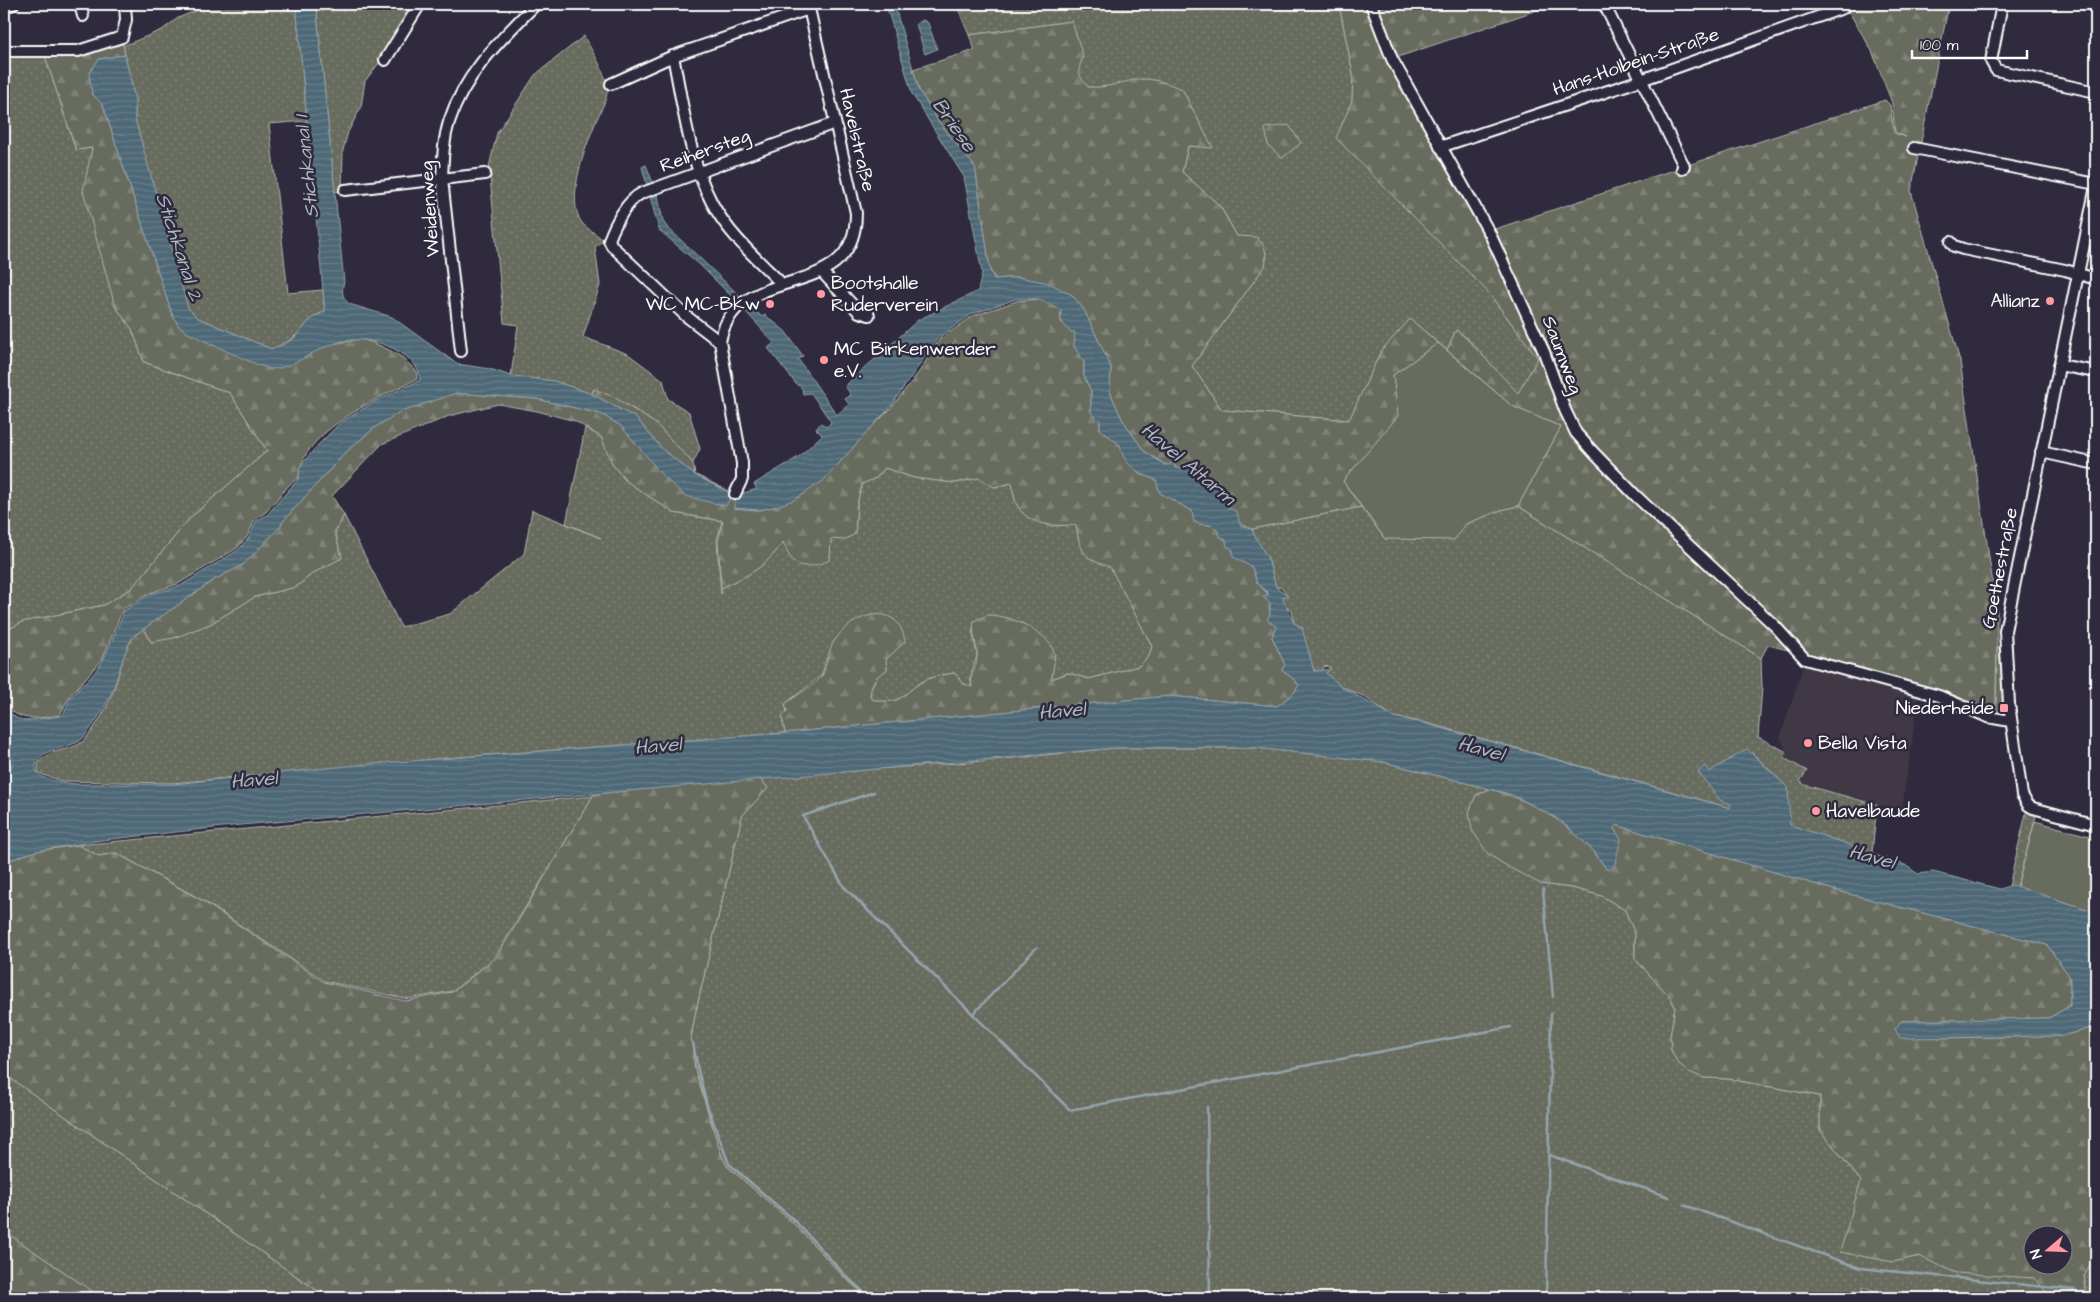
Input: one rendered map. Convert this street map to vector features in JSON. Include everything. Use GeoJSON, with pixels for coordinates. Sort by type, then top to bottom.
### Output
{"type":"FeatureCollection","features":[{"type":"Feature","properties":{"kind":"street"},"geometry":{"type":"LineString","coordinates":[[4,7],[13,4]]}},
{"type":"Feature","properties":{"kind":"street"},"geometry":{"type":"LineString","coordinates":[[80,4],[82,16]]}},
{"type":"Feature","properties":{"kind":"street"},"geometry":{"type":"LineString","coordinates":[[4,51],[78,51],[122,37],[126,20],[125,4]]}},
{"type":"Feature","properties":{"kind":"street"},"geometry":{"type":"LineString","coordinates":[[385,60],[420,4]]}},
{"type":"Feature","properties":{"kind":"street","name":"Weidenweg"},"geometry":{"type":"LineString","coordinates":[[462,351],[442,180],[443,153],[448,124],[462,92],[489,53],[536,4]]}},
{"type":"Feature","properties":{"kind":"street","name":"Saumweg"},"geometry":{"type":"LineString","coordinates":[[1371,4],[1392,59],[1490,234],[1544,352],[1565,410],[1576,433],[1594,454],[1774,626],[1805,659],[1939,696],[1988,717],[2010,721]]}},
{"type":"Feature","properties":{"kind":"street"},"geometry":{"type":"LineString","coordinates":[[1604,4],[1684,166],[1682,170]]}},
{"type":"Feature","properties":{"kind":"street"},"geometry":{"type":"LineString","coordinates":[[2002,4],[1992,56],[1994,67],[2002,72],[2096,92]]}},
{"type":"Feature","properties":{"kind":"street"},"geometry":{"type":"LineString","coordinates":[[611,84],[673,56],[808,6]]}},
{"type":"Feature","properties":{"kind":"street","name":"Havelstraße"},"geometry":{"type":"LineString","coordinates":[[720,342],[725,324],[748,299],[782,284],[822,272],[844,256],[856,229],[856,213],[808,6]]}},
{"type":"Feature","properties":{"kind":"street","name":"Hans-Holbein-Straße"},"geometry":{"type":"LineString","coordinates":[[1440,147],[1641,80],[1843,8]]}},
{"type":"Feature","properties":{"kind":"street"},"geometry":{"type":"LineString","coordinates":[[673,56],[689,135],[699,172],[712,203],[739,241],[782,284]]}},
{"type":"Feature","properties":{"kind":"street","name":"Reihersteg"},"geometry":{"type":"LineString","coordinates":[[720,342],[686,316],[612,246],[609,240],[632,201],[639,194],[835,124]]}},
{"type":"Feature","properties":{"kind":"street"},"geometry":{"type":"LineString","coordinates":[[1914,148],[2096,185]]}},
{"type":"Feature","properties":{"kind":"street"},"geometry":{"type":"LineString","coordinates":[[344,190],[485,174]]}},
{"type":"Feature","properties":{"kind":"street","name":"Goethestraße"},"geometry":{"type":"LineString","coordinates":[[2096,185],[2005,631],[2010,721],[2020,789],[2028,804],[2039,810],[2096,825]]}},
{"type":"Feature","properties":{"kind":"street"},"geometry":{"type":"LineString","coordinates":[[1951,242],[1963,249],[2065,270],[2096,279]]}},
{"type":"Feature","properties":{"kind":"street"},"geometry":{"type":"LineString","coordinates":[[822,272],[859,312],[869,315]]}},
{"type":"Feature","properties":{"kind":"street"},"geometry":{"type":"LineString","coordinates":[[720,342],[742,463],[742,479],[735,494]]}},
{"type":"Feature","properties":{"kind":"street"},"geometry":{"type":"LineString","coordinates":[[2059,365],[2096,372]]}},
{"type":"Feature","properties":{"kind":"street"},"geometry":{"type":"LineString","coordinates":[[2041,452],[2096,464]]}},
{"type":"Feature","properties":{"kind":"shaded area"},"geometry":{"type":"Polygon","coordinates":[[[1803,666],[1919,694],[1902,809],[1877,805],[1814,788],[1800,781],[1784,758],[1787,752],[1780,738],[1803,666]]]}},
{"type":"Feature","properties":{"kind":"green space"},"geometry":{"type":"Polygon","coordinates":[[[212,4],[296,4],[307,121],[269,124],[288,293],[323,290],[325,312],[310,320],[295,336],[284,344],[271,349],[198,318],[187,308],[135,119],[135,99],[123,46],[162,30],[178,18],[212,4]]]}},
{"type":"Feature","properties":{"kind":"green space"},"geometry":{"type":"Polygon","coordinates":[[[316,4],[416,4],[383,58],[365,81],[361,107],[348,132],[343,150],[342,191],[335,192],[316,4]]]}},
{"type":"Feature","properties":{"kind":"green space"},"geometry":{"type":"Polygon","coordinates":[[[956,4],[1339,4],[1353,74],[1352,101],[1337,138],[1487,291],[1538,358],[1518,394],[1467,338],[1456,330],[1447,350],[1410,319],[1381,351],[1350,420],[1222,410],[1192,366],[1265,266],[1267,253],[1237,236],[1220,206],[1182,172],[1188,146],[1212,147],[1182,89],[1142,79],[1101,88],[1088,87],[1079,77],[1072,21],[969,35],[956,4]]]}},
{"type":"Feature","properties":{"kind":"green space"},"geometry":{"type":"Polygon","coordinates":[[[1339,4],[1555,4],[1392,59],[1490,234],[1495,229],[1885,100],[1890,105],[1894,133],[1906,137],[1895,132],[1892,103],[1872,51],[1846,7],[1839,4],[1949,4],[1911,191],[1960,361],[1997,611],[1996,713],[1896,677],[1768,645],[1761,658],[1518,506],[1561,427],[1512,406],[1447,350],[1456,330],[1466,338],[1518,393],[1538,358],[1487,291],[1336,138],[1352,101],[1353,74],[1339,4]]]}},
{"type":"Feature","properties":{"kind":"green space"},"geometry":{"type":"Polygon","coordinates":[[[1072,21],[1083,57],[1080,73],[1082,80],[1088,87],[1102,87],[1148,79],[1182,89],[1213,148],[1188,146],[1182,172],[1220,206],[1237,236],[1256,237],[1262,243],[1265,250],[1265,266],[1192,366],[1222,410],[1349,420],[1381,351],[1410,319],[1438,343],[1393,375],[1399,416],[1343,481],[1361,507],[1252,529],[1245,526],[1234,517],[1227,507],[1221,486],[1208,481],[1198,465],[1183,469],[1175,468],[1166,465],[1144,451],[1122,419],[1110,392],[1111,367],[1084,310],[1072,295],[1019,277],[995,279],[990,270],[975,167],[938,121],[919,90],[913,69],[975,50],[969,35],[1072,21]]]}},
{"type":"Feature","properties":{"kind":"green space"},"geometry":{"type":"Polygon","coordinates":[[[584,36],[603,73],[607,94],[583,156],[576,186],[575,200],[577,213],[582,223],[603,240],[595,247],[600,285],[583,337],[628,354],[663,380],[668,399],[689,412],[700,449],[693,463],[648,419],[624,403],[593,390],[592,394],[554,381],[511,376],[518,325],[504,323],[489,167],[497,133],[535,75],[584,36]]]}},
{"type":"Feature","properties":{"kind":"green space"},"geometry":{"type":"Polygon","coordinates":[[[122,39],[125,55],[99,59],[92,94],[103,105],[172,314],[178,325],[188,333],[270,369],[332,344],[360,339],[374,343],[403,358],[417,372],[417,379],[384,395],[345,418],[313,445],[303,461],[299,477],[290,484],[266,512],[255,519],[247,537],[237,548],[178,584],[150,593],[123,609],[102,660],[69,697],[60,715],[29,718],[16,714],[4,703],[4,632],[22,622],[104,605],[132,588],[191,517],[267,451],[230,393],[144,362],[132,329],[115,306],[83,191],[92,148],[76,150],[44,53],[122,39]]]}},
{"type":"Feature","properties":{"kind":"green space"},"geometry":{"type":"Polygon","coordinates":[[[44,53],[76,150],[92,148],[115,306],[132,329],[144,362],[230,393],[267,451],[191,517],[132,588],[104,605],[22,622],[4,632],[4,54],[44,53]]]}},
{"type":"Feature","properties":{"kind":"green space"},"geometry":{"type":"Polygon","coordinates":[[[1289,125],[1301,143],[1282,158],[1268,145],[1265,128],[1289,125]]]}},
{"type":"Feature","properties":{"kind":"green space"},"geometry":{"type":"Polygon","coordinates":[[[1039,299],[1061,310],[1061,322],[1076,332],[1074,346],[1084,361],[1084,376],[1091,391],[1091,412],[1100,421],[1100,429],[1120,445],[1139,473],[1156,480],[1160,493],[1192,511],[1199,524],[1211,525],[1220,532],[1218,535],[1229,544],[1234,557],[1252,567],[1257,583],[1269,595],[1263,596],[1270,603],[1270,614],[1276,626],[1272,637],[1285,665],[1282,670],[1299,685],[1294,693],[1277,706],[1169,696],[785,733],[782,717],[787,711],[785,704],[822,676],[835,640],[843,631],[863,617],[885,615],[894,620],[901,628],[905,642],[886,659],[887,670],[876,678],[872,685],[871,699],[881,701],[894,701],[924,681],[937,676],[955,673],[962,683],[972,687],[972,674],[977,656],[973,630],[974,621],[989,615],[1017,621],[1044,637],[1054,652],[1052,679],[1068,673],[1089,679],[1139,666],[1149,656],[1152,646],[1110,567],[1094,561],[1085,553],[1079,542],[1076,525],[1050,525],[1027,517],[1016,503],[1012,483],[994,487],[979,478],[955,483],[914,478],[885,468],[876,478],[862,484],[857,504],[855,534],[844,540],[831,539],[830,560],[820,564],[803,566],[794,562],[783,542],[763,565],[721,588],[718,541],[723,521],[674,513],[626,481],[613,465],[601,437],[575,421],[537,411],[498,404],[449,416],[382,444],[332,496],[344,515],[335,533],[342,558],[313,573],[296,587],[255,597],[210,624],[174,638],[151,642],[144,628],[214,580],[244,564],[279,528],[284,520],[346,452],[374,428],[398,413],[456,393],[537,399],[601,414],[621,426],[641,448],[737,495],[734,508],[759,510],[777,506],[823,481],[891,408],[919,372],[939,340],[973,316],[1017,301],[1039,299]]]}},
{"type":"Feature","properties":{"kind":"green space"},"geometry":{"type":"Polygon","coordinates":[[[1438,343],[1512,406],[1561,427],[1518,506],[1501,510],[1466,524],[1454,540],[1385,539],[1343,481],[1398,416],[1393,375],[1438,343]]]}},
{"type":"Feature","properties":{"kind":"green space"},"geometry":{"type":"Polygon","coordinates":[[[594,389],[614,397],[656,424],[693,463],[695,475],[663,450],[636,418],[592,394],[594,389]]]}},
{"type":"Feature","properties":{"kind":"green space"},"geometry":{"type":"Polygon","coordinates":[[[585,428],[601,437],[613,465],[626,481],[674,513],[722,521],[717,541],[721,594],[721,588],[763,565],[783,542],[831,539],[855,534],[857,504],[862,484],[876,478],[885,468],[914,478],[955,483],[979,478],[995,487],[1012,483],[1016,504],[1049,526],[1076,525],[1079,541],[1085,553],[1094,560],[1110,566],[1152,646],[1149,656],[1139,666],[1089,679],[1068,673],[1051,679],[1055,654],[1046,645],[1032,632],[1018,623],[1009,619],[987,615],[972,629],[977,656],[970,677],[972,687],[962,683],[955,673],[937,676],[924,681],[894,701],[881,701],[871,699],[870,691],[877,676],[826,658],[822,675],[785,704],[787,711],[782,717],[785,733],[446,758],[172,783],[62,781],[38,772],[38,763],[43,758],[80,743],[94,728],[112,695],[127,648],[144,628],[151,642],[210,624],[255,597],[296,587],[313,573],[342,558],[335,533],[344,515],[401,627],[450,614],[524,554],[532,510],[566,524],[585,428]]]}},
{"type":"Feature","properties":{"kind":"green space"},"geometry":{"type":"Polygon","coordinates":[[[1518,506],[1761,658],[1762,688],[1758,737],[1787,752],[1784,758],[1807,771],[1800,781],[1805,785],[1877,805],[1872,852],[1789,825],[1788,788],[1752,753],[1709,772],[1698,772],[1732,804],[1731,808],[1423,722],[1394,717],[1363,696],[1342,687],[1326,673],[1331,668],[1325,666],[1321,672],[1315,671],[1310,662],[1310,654],[1303,642],[1303,628],[1294,623],[1292,610],[1286,607],[1282,597],[1288,595],[1281,587],[1276,587],[1268,558],[1258,544],[1252,529],[1361,507],[1385,539],[1466,524],[1501,510],[1518,506]]]}},
{"type":"Feature","properties":{"kind":"green space"},"geometry":{"type":"Polygon","coordinates":[[[1999,646],[2005,717],[1996,713],[1997,647],[1999,646]]]}},
{"type":"Feature","properties":{"kind":"green space"},"geometry":{"type":"Polygon","coordinates":[[[1116,748],[1256,748],[1384,762],[1490,789],[1476,795],[1541,884],[1572,888],[1602,896],[1625,910],[1635,934],[1635,959],[1671,998],[1675,1007],[1670,1037],[1671,1050],[1678,1063],[1704,1078],[1729,1079],[1820,1096],[1820,1130],[1861,1181],[1893,1262],[1919,1256],[2000,1274],[2035,1278],[2052,1298],[1888,1298],[1862,1287],[1863,1298],[868,1298],[844,1277],[793,1223],[727,1166],[721,1154],[695,1070],[691,1037],[696,1010],[742,816],[768,788],[759,778],[983,761],[1116,748]]]}},
{"type":"Feature","properties":{"kind":"green space"},"geometry":{"type":"Polygon","coordinates":[[[759,778],[768,788],[742,816],[696,1010],[691,1037],[695,1070],[721,1154],[727,1166],[793,1223],[844,1277],[868,1298],[328,1298],[4,1074],[4,862],[36,851],[78,845],[99,856],[116,853],[201,900],[324,982],[406,1001],[452,992],[496,958],[594,794],[759,778]]]}},
{"type":"Feature","properties":{"kind":"green space"},"geometry":{"type":"Polygon","coordinates":[[[1490,789],[1524,801],[1556,819],[1584,842],[1607,870],[1621,839],[1614,829],[1616,825],[1838,891],[2047,945],[2070,977],[2070,1006],[2049,1018],[1901,1021],[1938,1038],[2061,1036],[2096,1027],[2096,1259],[2093,1259],[2084,1276],[2087,1298],[2052,1298],[2034,1278],[1956,1273],[1919,1256],[1893,1262],[1840,1252],[1861,1181],[1820,1130],[1820,1096],[1729,1079],[1704,1078],[1689,1072],[1678,1063],[1671,1050],[1670,1037],[1675,1007],[1671,998],[1635,959],[1635,934],[1625,910],[1602,896],[1572,888],[1541,884],[1510,868],[1488,854],[1472,830],[1469,812],[1476,795],[1490,789]]]}},
{"type":"Feature","properties":{"kind":"green space"},"geometry":{"type":"Polygon","coordinates":[[[593,796],[495,957],[453,991],[407,999],[325,981],[202,900],[116,853],[99,856],[78,845],[593,796]]]}},
{"type":"Feature","properties":{"kind":"green space"},"geometry":{"type":"Polygon","coordinates":[[[2027,809],[2037,812],[2017,887],[2009,886],[2027,809]]]}},
{"type":"Feature","properties":{"kind":"green space"},"geometry":{"type":"Polygon","coordinates":[[[2035,821],[2096,838],[2096,912],[2017,887],[2035,821]]]}},
{"type":"Feature","properties":{"kind":"green space"},"geometry":{"type":"Polygon","coordinates":[[[4,1074],[328,1298],[102,1298],[4,1231],[4,1074]]]}},
{"type":"Feature","properties":{"kind":"green space"},"geometry":{"type":"Polygon","coordinates":[[[4,1231],[102,1298],[4,1298],[4,1231]]]}},
{"type":"Feature","properties":{"kind":"green space"},"geometry":{"type":"Polygon","coordinates":[[[2093,1259],[2096,1259],[2096,1298],[2087,1298],[2084,1276],[2093,1259]]]}},
{"type":"Feature","properties":{"kind":"water"},"geometry":{"type":"Polygon","coordinates":[[[296,4],[316,4],[344,282],[342,291],[349,304],[392,317],[457,364],[490,369],[511,376],[554,381],[592,394],[636,418],[663,450],[695,475],[732,494],[726,506],[685,496],[663,476],[621,426],[601,414],[537,399],[456,393],[398,413],[374,428],[346,452],[284,520],[279,528],[244,564],[214,580],[133,636],[124,655],[113,689],[96,721],[78,742],[41,757],[37,762],[36,769],[41,776],[53,781],[77,784],[173,784],[357,765],[785,733],[1169,696],[1277,706],[1294,693],[1299,685],[1282,670],[1285,665],[1272,637],[1276,626],[1267,620],[1270,614],[1270,603],[1263,597],[1269,594],[1257,583],[1252,567],[1233,557],[1233,550],[1227,546],[1226,540],[1218,535],[1219,532],[1211,525],[1194,522],[1192,511],[1160,493],[1156,480],[1128,463],[1124,458],[1120,445],[1100,429],[1100,421],[1091,412],[1091,391],[1084,376],[1084,361],[1074,346],[1075,332],[1070,332],[1061,321],[1061,310],[1039,299],[1016,299],[972,314],[937,339],[891,406],[823,481],[796,499],[777,506],[759,510],[734,508],[737,495],[757,489],[754,484],[800,456],[822,435],[816,429],[821,423],[827,427],[831,422],[811,393],[803,394],[802,388],[796,384],[768,348],[774,343],[700,265],[659,230],[642,167],[646,165],[658,196],[663,221],[666,226],[762,317],[765,315],[785,331],[803,356],[798,359],[837,415],[849,404],[845,399],[851,395],[845,386],[918,320],[978,291],[982,273],[964,177],[912,94],[886,4],[894,4],[919,90],[938,121],[975,167],[990,270],[994,279],[1019,277],[1049,283],[1072,295],[1084,310],[1111,367],[1110,392],[1122,419],[1144,451],[1165,465],[1174,463],[1175,468],[1183,469],[1184,463],[1198,465],[1208,481],[1221,486],[1227,507],[1237,512],[1240,525],[1251,529],[1268,559],[1276,587],[1288,595],[1282,597],[1294,623],[1302,628],[1314,671],[1331,669],[1326,673],[1342,687],[1394,717],[1423,723],[1730,808],[1731,804],[1720,800],[1698,772],[1705,766],[1709,772],[1747,749],[1788,788],[1790,825],[1872,852],[1878,856],[1905,865],[1918,874],[1933,872],[2000,889],[2012,885],[2096,912],[2096,1027],[2061,1036],[1900,1038],[1895,1029],[1901,1021],[2049,1018],[2070,1006],[2070,977],[2047,945],[1838,891],[1616,825],[1614,829],[1621,839],[1614,867],[1607,870],[1595,852],[1560,820],[1513,795],[1384,762],[1256,748],[1116,748],[241,825],[102,840],[36,851],[4,862],[4,778],[13,759],[4,748],[4,707],[16,718],[25,721],[61,716],[70,698],[91,677],[103,661],[125,610],[151,594],[180,586],[238,550],[249,538],[256,521],[267,515],[299,478],[300,467],[316,447],[341,422],[376,401],[420,380],[416,367],[410,360],[398,351],[376,342],[365,340],[344,341],[322,348],[288,366],[272,369],[205,341],[188,333],[178,325],[172,314],[103,105],[92,94],[89,73],[99,59],[125,55],[135,99],[135,119],[188,308],[198,318],[271,349],[285,344],[293,339],[310,320],[325,312],[296,4]]]}},
{"type":"Feature","properties":{"kind":"water"},"geometry":{"type":"Polygon","coordinates":[[[923,20],[928,23],[937,49],[925,54],[916,24],[923,20]]]}},
{"type":"Feature","properties":{"kind":"waterway"},"geometry":{"type":"LineString","coordinates":[[874,792],[803,816],[844,887],[1070,1110],[1511,1027]]}},
{"type":"Feature","properties":{"kind":"waterway"},"geometry":{"type":"LineString","coordinates":[[1543,889],[1553,997]]}},
{"type":"Feature","properties":{"kind":"waterway"},"geometry":{"type":"LineString","coordinates":[[974,1013],[1037,947]]}},
{"type":"Feature","properties":{"kind":"waterway"},"geometry":{"type":"LineString","coordinates":[[1546,1298],[1551,1014]]}},
{"type":"Feature","properties":{"kind":"waterway"},"geometry":{"type":"LineString","coordinates":[[693,1043],[707,1105],[729,1164],[795,1221],[846,1276],[870,1298]]}},
{"type":"Feature","properties":{"kind":"waterway"},"geometry":{"type":"LineString","coordinates":[[1207,1107],[1210,1298]]}},
{"type":"Feature","properties":{"kind":"waterway"},"geometry":{"type":"LineString","coordinates":[[1549,1155],[1669,1197]]}},
{"type":"Feature","properties":{"kind":"waterway"},"geometry":{"type":"LineString","coordinates":[[1684,1205],[1860,1268],[2075,1290]]}},
{"type":"Feature","properties":{"kind":"place","name":"Bootshalle Ruderverein"},"geometry":{"type":"Point","coordinates":[821,294]}},
{"type":"Feature","properties":{"kind":"place","name":"Allianz"},"geometry":{"type":"Point","coordinates":[2050,301]}},
{"type":"Feature","properties":{"kind":"place","name":"WC MC-Bkw"},"geometry":{"type":"Point","coordinates":[770,304]}},
{"type":"Feature","properties":{"kind":"place","name":"MC Birkenwerder e.V."},"geometry":{"type":"Point","coordinates":[824,360]}},
{"type":"Feature","properties":{"kind":"place","name":"Niederheide"},"geometry":{"type":"Point","coordinates":[2004,708]}},
{"type":"Feature","properties":{"kind":"place","name":"Bella Vista"},"geometry":{"type":"Point","coordinates":[1808,743]}},
{"type":"Feature","properties":{"kind":"place","name":"Havelbaude"},"geometry":{"type":"Point","coordinates":[1816,811]}},
{"type":"Feature","properties":{"kind":"water label","name":"Briese"},"geometry":{"type":"Point","coordinates":[954,125]}},
{"type":"Feature","properties":{"kind":"water label","name":"Stichkanal 1"},"geometry":{"type":"Point","coordinates":[307,167]}},
{"type":"Feature","properties":{"kind":"water label","name":"Stichkanal 2"},"geometry":{"type":"Point","coordinates":[179,247]}},
{"type":"Feature","properties":{"kind":"water label","name":"Havel Altarm"},"geometry":{"type":"Point","coordinates":[1188,464]}},
{"type":"Feature","properties":{"kind":"water label","name":"Havel"},"geometry":{"type":"Point","coordinates":[1062,711]}},
{"type":"Feature","properties":{"kind":"water label","name":"Havel"},"geometry":{"type":"Point","coordinates":[658,746]}},
{"type":"Feature","properties":{"kind":"water label","name":"Havel"},"geometry":{"type":"Point","coordinates":[1481,749]}},
{"type":"Feature","properties":{"kind":"water label","name":"Havel"},"geometry":{"type":"Point","coordinates":[254,780]}},
{"type":"Feature","properties":{"kind":"water label","name":"Havel"},"geometry":{"type":"Point","coordinates":[1872,857]}}]}
